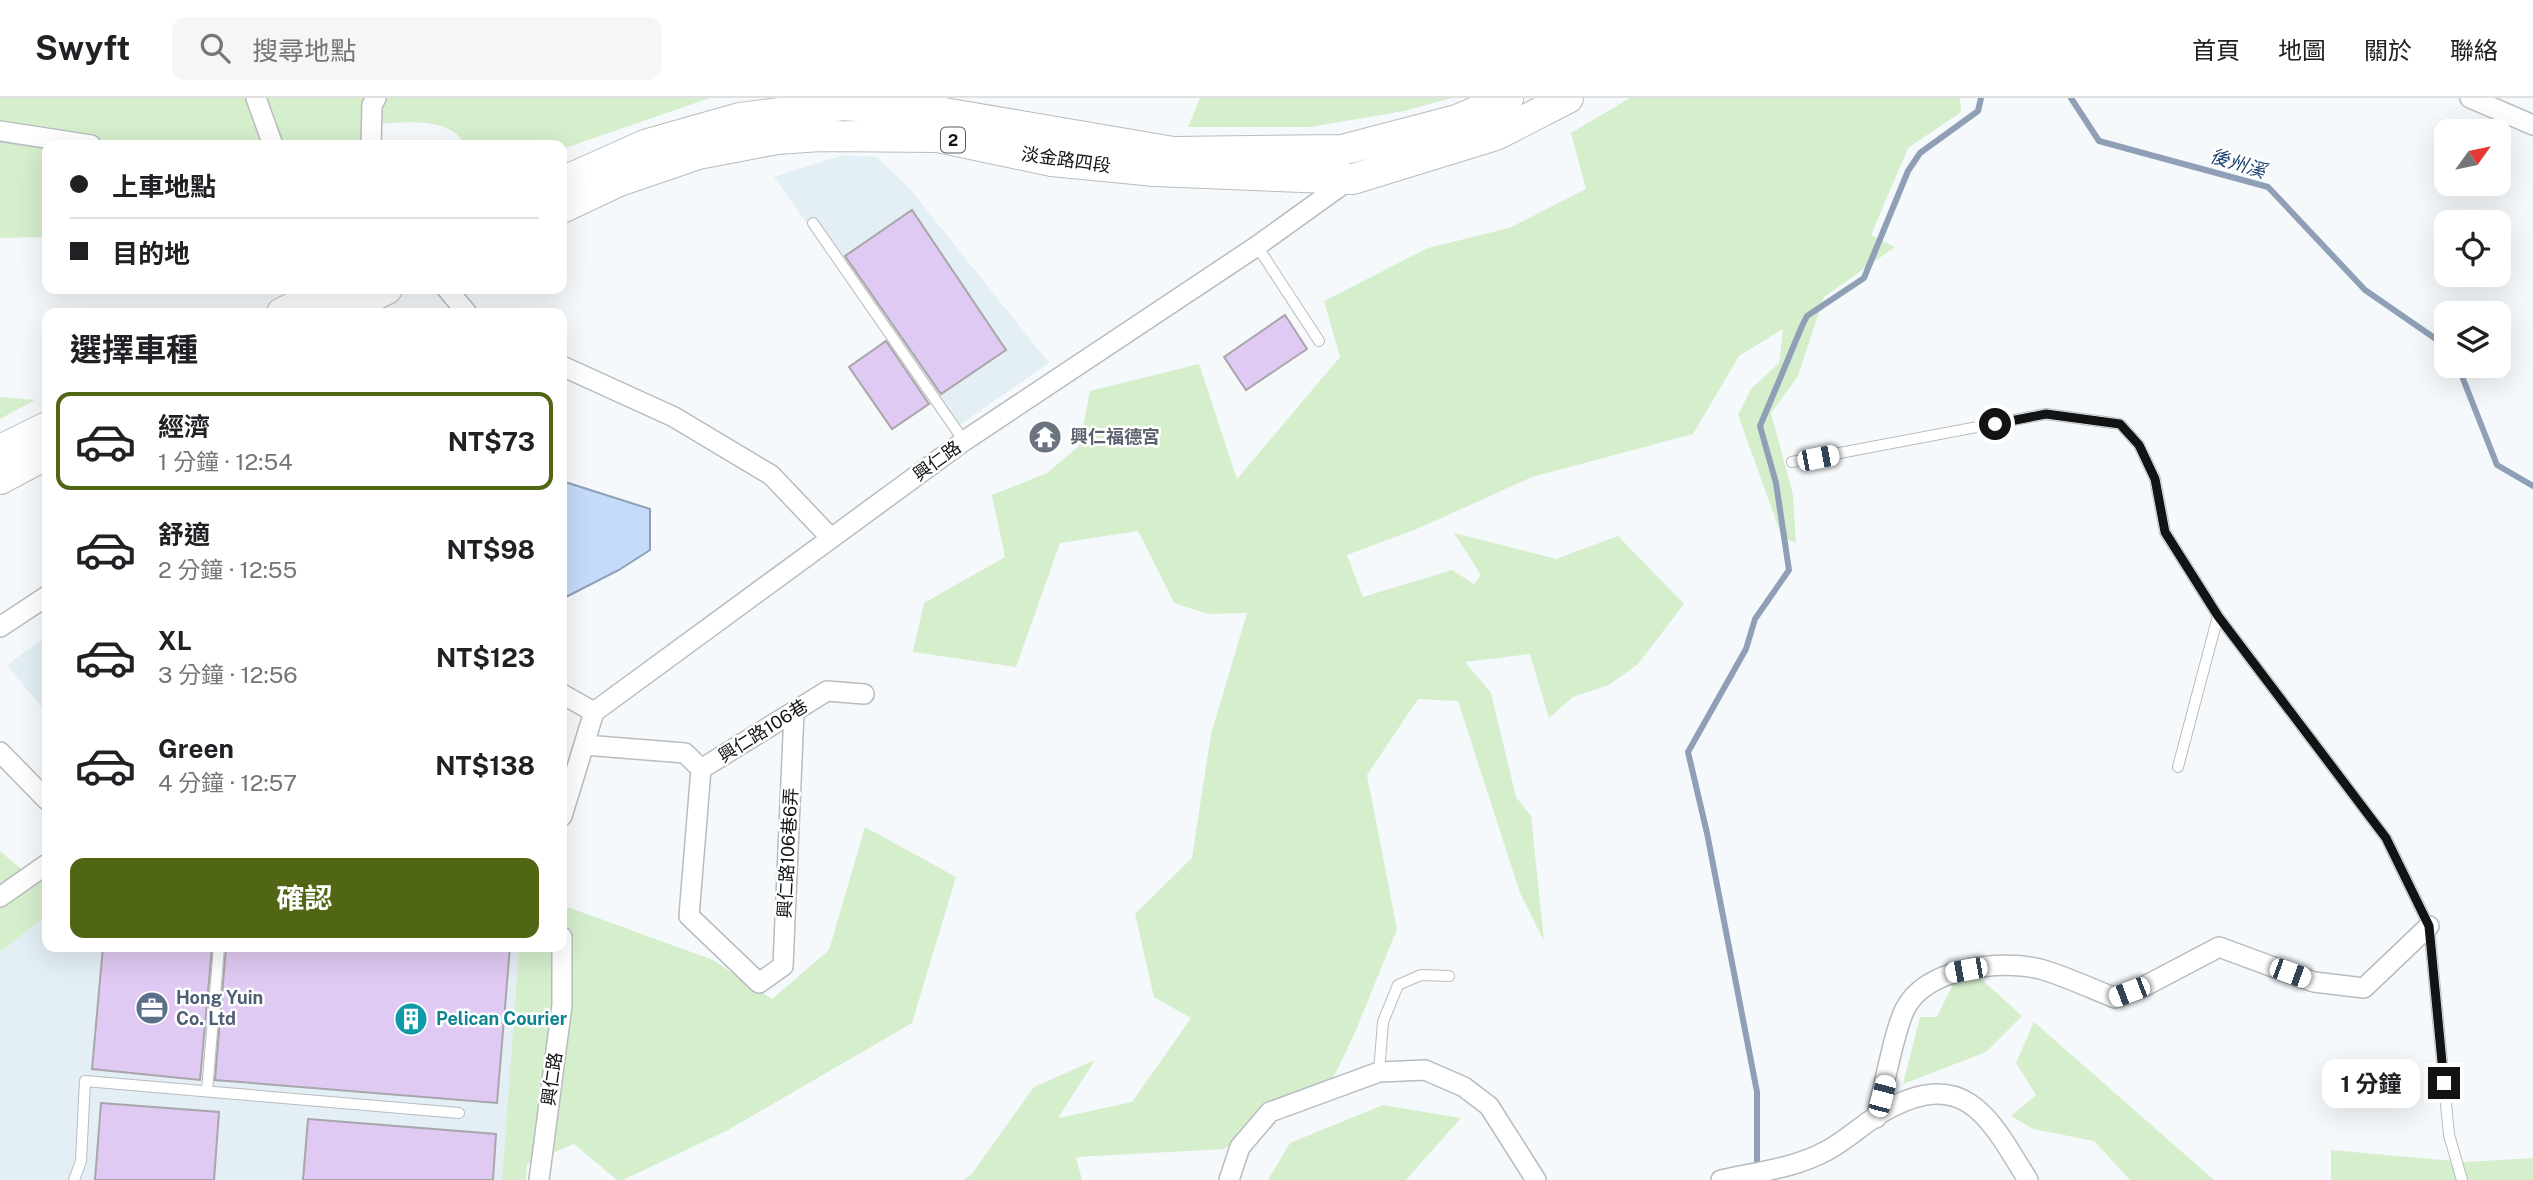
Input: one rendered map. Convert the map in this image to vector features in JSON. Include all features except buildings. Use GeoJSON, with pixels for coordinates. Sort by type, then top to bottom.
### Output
{"type":"FeatureCollection","features":[{"type":"Feature","properties":{"kind":"main road","name":"淡金路四段"},"geometry":{"type":"LineString","coordinates":[[567,180],[645,145],[740,118],[843,105],[944,113],[1173,152],[1342,150],[1457,121],[1508,98]]}},
{"type":"Feature","properties":{"kind":"main road","name":"淡金路四段"},"geometry":{"type":"LineString","coordinates":[[567,206],[619,181],[698,154],[777,139],[821,136],[938,137],[1065,162],[1155,171],[1353,179],[1496,135],[1569,98]]}},
{"type":"Feature","properties":{"kind":"main road"},"geometry":{"type":"LineString","coordinates":[[292,308],[320,294]]}},
{"type":"Feature","properties":{"kind":"main road"},"geometry":{"type":"LineString","coordinates":[[347,308],[377,294]]}},
{"type":"Feature","properties":{"kind":"main road"},"geometry":{"type":"LineString","coordinates":[[0,450],[42,429]]}},
{"type":"Feature","properties":{"kind":"main road"},"geometry":{"type":"LineString","coordinates":[[0,479],[42,457]]}},
{"type":"Feature","properties":{"kind":"street"},"geometry":{"type":"LineString","coordinates":[[256,98],[271,140]]}},
{"type":"Feature","properties":{"kind":"street"},"geometry":{"type":"LineString","coordinates":[[371,140],[372,105],[376,98]]}},
{"type":"Feature","properties":{"kind":"street"},"geometry":{"type":"LineString","coordinates":[[2470,98],[2533,125]]}},
{"type":"Feature","properties":{"kind":"street"},"geometry":{"type":"LineString","coordinates":[[0,131],[58,140]]}},
{"type":"Feature","properties":{"kind":"street"},"geometry":{"type":"LineString","coordinates":[[1342,150],[1353,179]]}},
{"type":"Feature","properties":{"kind":"street","name":"興仁路"},"geometry":{"type":"LineString","coordinates":[[594,712],[964,441],[1353,179]]}},
{"type":"Feature","properties":{"kind":"street"},"geometry":{"type":"LineString","coordinates":[[451,294],[463,308]]}},
{"type":"Feature","properties":{"kind":"street"},"geometry":{"type":"LineString","coordinates":[[567,368],[674,417],[771,475],[830,537]]}},
{"type":"Feature","properties":{"kind":"street"},"geometry":{"type":"LineString","coordinates":[[0,627],[42,599]]}},
{"type":"Feature","properties":{"kind":"street","name":"興仁路106巷"},"geometry":{"type":"LineString","coordinates":[[584,744],[685,753],[701,769],[827,691],[864,694]]}},
{"type":"Feature","properties":{"kind":"street"},"geometry":{"type":"LineString","coordinates":[[567,697],[594,712],[567,800]]}},
{"type":"Feature","properties":{"kind":"street","name":"興仁路106巷6弄"},"geometry":{"type":"LineString","coordinates":[[701,769],[689,916],[759,983],[783,966],[794,712]]}},
{"type":"Feature","properties":{"kind":"street"},"geometry":{"type":"LineString","coordinates":[[0,752],[42,795]]}},
{"type":"Feature","properties":{"kind":"street"},"geometry":{"type":"LineString","coordinates":[[0,897],[42,868]]}},
{"type":"Feature","properties":{"kind":"street"},"geometry":{"type":"LineString","coordinates":[[1876,1118],[1905,1010],[1923,985],[1950,973],[1982,967],[2038,969],[2115,998],[2143,987],[2219,947],[2314,982],[2364,988],[2429,926]]}},
{"type":"Feature","properties":{"kind":"street","name":"興仁路"},"geometry":{"type":"LineString","coordinates":[[544,1176],[562,1005],[562,952]]}},
{"type":"Feature","properties":{"kind":"street"},"geometry":{"type":"LineString","coordinates":[[1228,1180],[1240,1147],[1270,1112],[1379,1072],[1425,1070],[1464,1087],[1489,1106],[1536,1180]]}},
{"type":"Feature","properties":{"kind":"street"},"geometry":{"type":"LineString","coordinates":[[1721,1180],[1797,1164],[1829,1150],[1890,1108],[1926,1094],[1964,1098],[1989,1119],[2028,1180]]}},
{"type":"Feature","properties":{"kind":"lane"},"geometry":{"type":"LineString","coordinates":[[813,223],[964,441]]}},
{"type":"Feature","properties":{"kind":"lane"},"geometry":{"type":"LineString","coordinates":[[1257,246],[1319,341]]}},
{"type":"Feature","properties":{"kind":"lane"},"geometry":{"type":"LineString","coordinates":[[1792,462],[2046,414],[2120,424],[2139,445],[2155,479],[2165,532],[2218,616],[2386,838],[2429,926],[2449,1135],[2458,1177]]}},
{"type":"Feature","properties":{"kind":"lane"},"geometry":{"type":"LineString","coordinates":[[2178,767],[2218,616]]}},
{"type":"Feature","properties":{"kind":"lane"},"geometry":{"type":"LineString","coordinates":[[207,1091],[219,952]]}},
{"type":"Feature","properties":{"kind":"lane"},"geometry":{"type":"LineString","coordinates":[[1379,1072],[1383,1022],[1398,985],[1421,975],[1449,976]]}},
{"type":"Feature","properties":{"kind":"lane"},"geometry":{"type":"LineString","coordinates":[[74,1180],[81,1161],[85,1081],[459,1113]]}},
{"type":"Feature","properties":{"kind":"shaded area"},"geometry":{"type":"Polygon","coordinates":[[[843,155],[877,157],[910,189],[1049,363],[954,429],[774,177],[843,155]]]}},
{"type":"Feature","properties":{"kind":"shaded area"},"geometry":{"type":"Polygon","coordinates":[[[42,640],[42,708],[7,665],[42,640]]]}},
{"type":"Feature","properties":{"kind":"shaded area"},"geometry":{"type":"Polygon","coordinates":[[[42,919],[42,952],[519,952],[502,1180],[0,1180],[0,952],[42,919]]]}},
{"type":"Feature","properties":{"kind":"green space"},"geometry":{"type":"Polygon","coordinates":[[[0,98],[710,98],[567,147],[567,140],[462,140],[447,128],[421,122],[367,124],[368,140],[42,140],[42,237],[0,238],[0,98]]]}},
{"type":"Feature","properties":{"kind":"green space"},"geometry":{"type":"Polygon","coordinates":[[[1200,98],[1451,98],[1404,111],[1310,127],[1188,127],[1200,98]]]}},
{"type":"Feature","properties":{"kind":"green space"},"geometry":{"type":"Polygon","coordinates":[[[1630,98],[1960,98],[1961,112],[1908,148],[1871,235],[1895,247],[1824,297],[1798,376],[1771,413],[1793,495],[1796,543],[1782,537],[1738,415],[1751,389],[1779,363],[1783,329],[1739,356],[1693,434],[1532,477],[1419,528],[1347,555],[1363,597],[1452,570],[1474,584],[1481,575],[1454,533],[1556,559],[1618,536],[1684,604],[1638,664],[1609,685],[1573,697],[1549,718],[1530,654],[1465,662],[1491,693],[1516,797],[1531,816],[1544,941],[1520,893],[1458,701],[1418,699],[1367,775],[1397,929],[1354,1035],[1333,1078],[1224,1149],[1076,1157],[1082,1180],[963,1180],[971,1175],[1034,1087],[1095,1060],[1058,1118],[1132,1102],[1191,1018],[1154,997],[1135,914],[1192,858],[1211,734],[1247,613],[1208,614],[1174,603],[1138,531],[1060,543],[1016,667],[913,652],[924,603],[1005,557],[992,495],[1047,473],[1079,446],[1090,391],[1199,364],[1237,479],[1340,357],[1324,301],[1428,248],[1509,228],[1586,189],[1571,133],[1630,98]]]}},
{"type":"Feature","properties":{"kind":"green space"},"geometry":{"type":"Polygon","coordinates":[[[0,397],[35,400],[0,419],[0,397]]]}},
{"type":"Feature","properties":{"kind":"green space"},"geometry":{"type":"Polygon","coordinates":[[[865,827],[956,877],[912,1023],[728,1130],[623,1180],[617,1180],[574,1144],[527,1164],[526,1180],[502,1180],[519,952],[567,952],[567,907],[713,960],[772,999],[829,950],[865,827]]]}},
{"type":"Feature","properties":{"kind":"green space"},"geometry":{"type":"Polygon","coordinates":[[[0,851],[33,879],[42,873],[42,919],[0,952],[0,851]]]}},
{"type":"Feature","properties":{"kind":"green space"},"geometry":{"type":"Polygon","coordinates":[[[1979,977],[2022,1016],[1986,1052],[1903,1084],[1920,1017],[1937,1017],[1954,982],[1979,977]]]}},
{"type":"Feature","properties":{"kind":"green space"},"geometry":{"type":"Polygon","coordinates":[[[2034,1022],[2214,1180],[2130,1180],[2094,1141],[2033,1129],[2011,1116],[2036,1095],[2016,1063],[2034,1022]]]}},
{"type":"Feature","properties":{"kind":"green space"},"geometry":{"type":"Polygon","coordinates":[[[1383,1105],[1461,1118],[1406,1180],[1268,1180],[1290,1143],[1383,1105]]]}},
{"type":"Feature","properties":{"kind":"green space"},"geometry":{"type":"Polygon","coordinates":[[[2331,1150],[2465,1162],[2533,1158],[2533,1180],[2331,1180],[2331,1150]]]}},
{"type":"Feature","properties":{"kind":"water"},"geometry":{"type":"Polygon","coordinates":[[[567,483],[650,509],[650,550],[619,570],[567,596],[567,483]]]}},
{"type":"Feature","properties":{"kind":"waterway"},"geometry":{"type":"LineString","coordinates":[[1757,1171],[1757,1092],[1707,833],[1688,752],[1746,649],[1755,619],[1789,570],[1776,483],[1760,426],[1802,326],[1807,316],[1864,278],[1908,171],[1920,153],[1978,111],[1981,98]]}},
{"type":"Feature","properties":{"kind":"waterway","name":"後州溪"},"geometry":{"type":"LineString","coordinates":[[2071,98],[2099,141],[2268,187],[2365,290],[2434,338]]}},
{"type":"Feature","properties":{"kind":"waterway","name":"後州溪"},"geometry":{"type":"LineString","coordinates":[[2463,378],[2497,465],[2533,486]]}},
{"type":"Feature","properties":{"kind":"place","name":"興仁福德宮"},"geometry":{"type":"Point","coordinates":[1045,437]}},
{"type":"Feature","properties":{"kind":"place","name":"Hong Yuin Co. Ltd"},"geometry":{"type":"Point","coordinates":[152,1008]}},
{"type":"Feature","properties":{"kind":"place","name":"Pelican Courier"},"geometry":{"type":"Point","coordinates":[411,1019]}},
{"type":"Feature","properties":{"kind":"route"},"geometry":{"type":"LineString","coordinates":[[1995,424],[2046,414],[2120,424],[2139,445],[2155,479],[2165,532],[2218,616],[2386,838],[2429,926],[2444,1083]]}}]}
